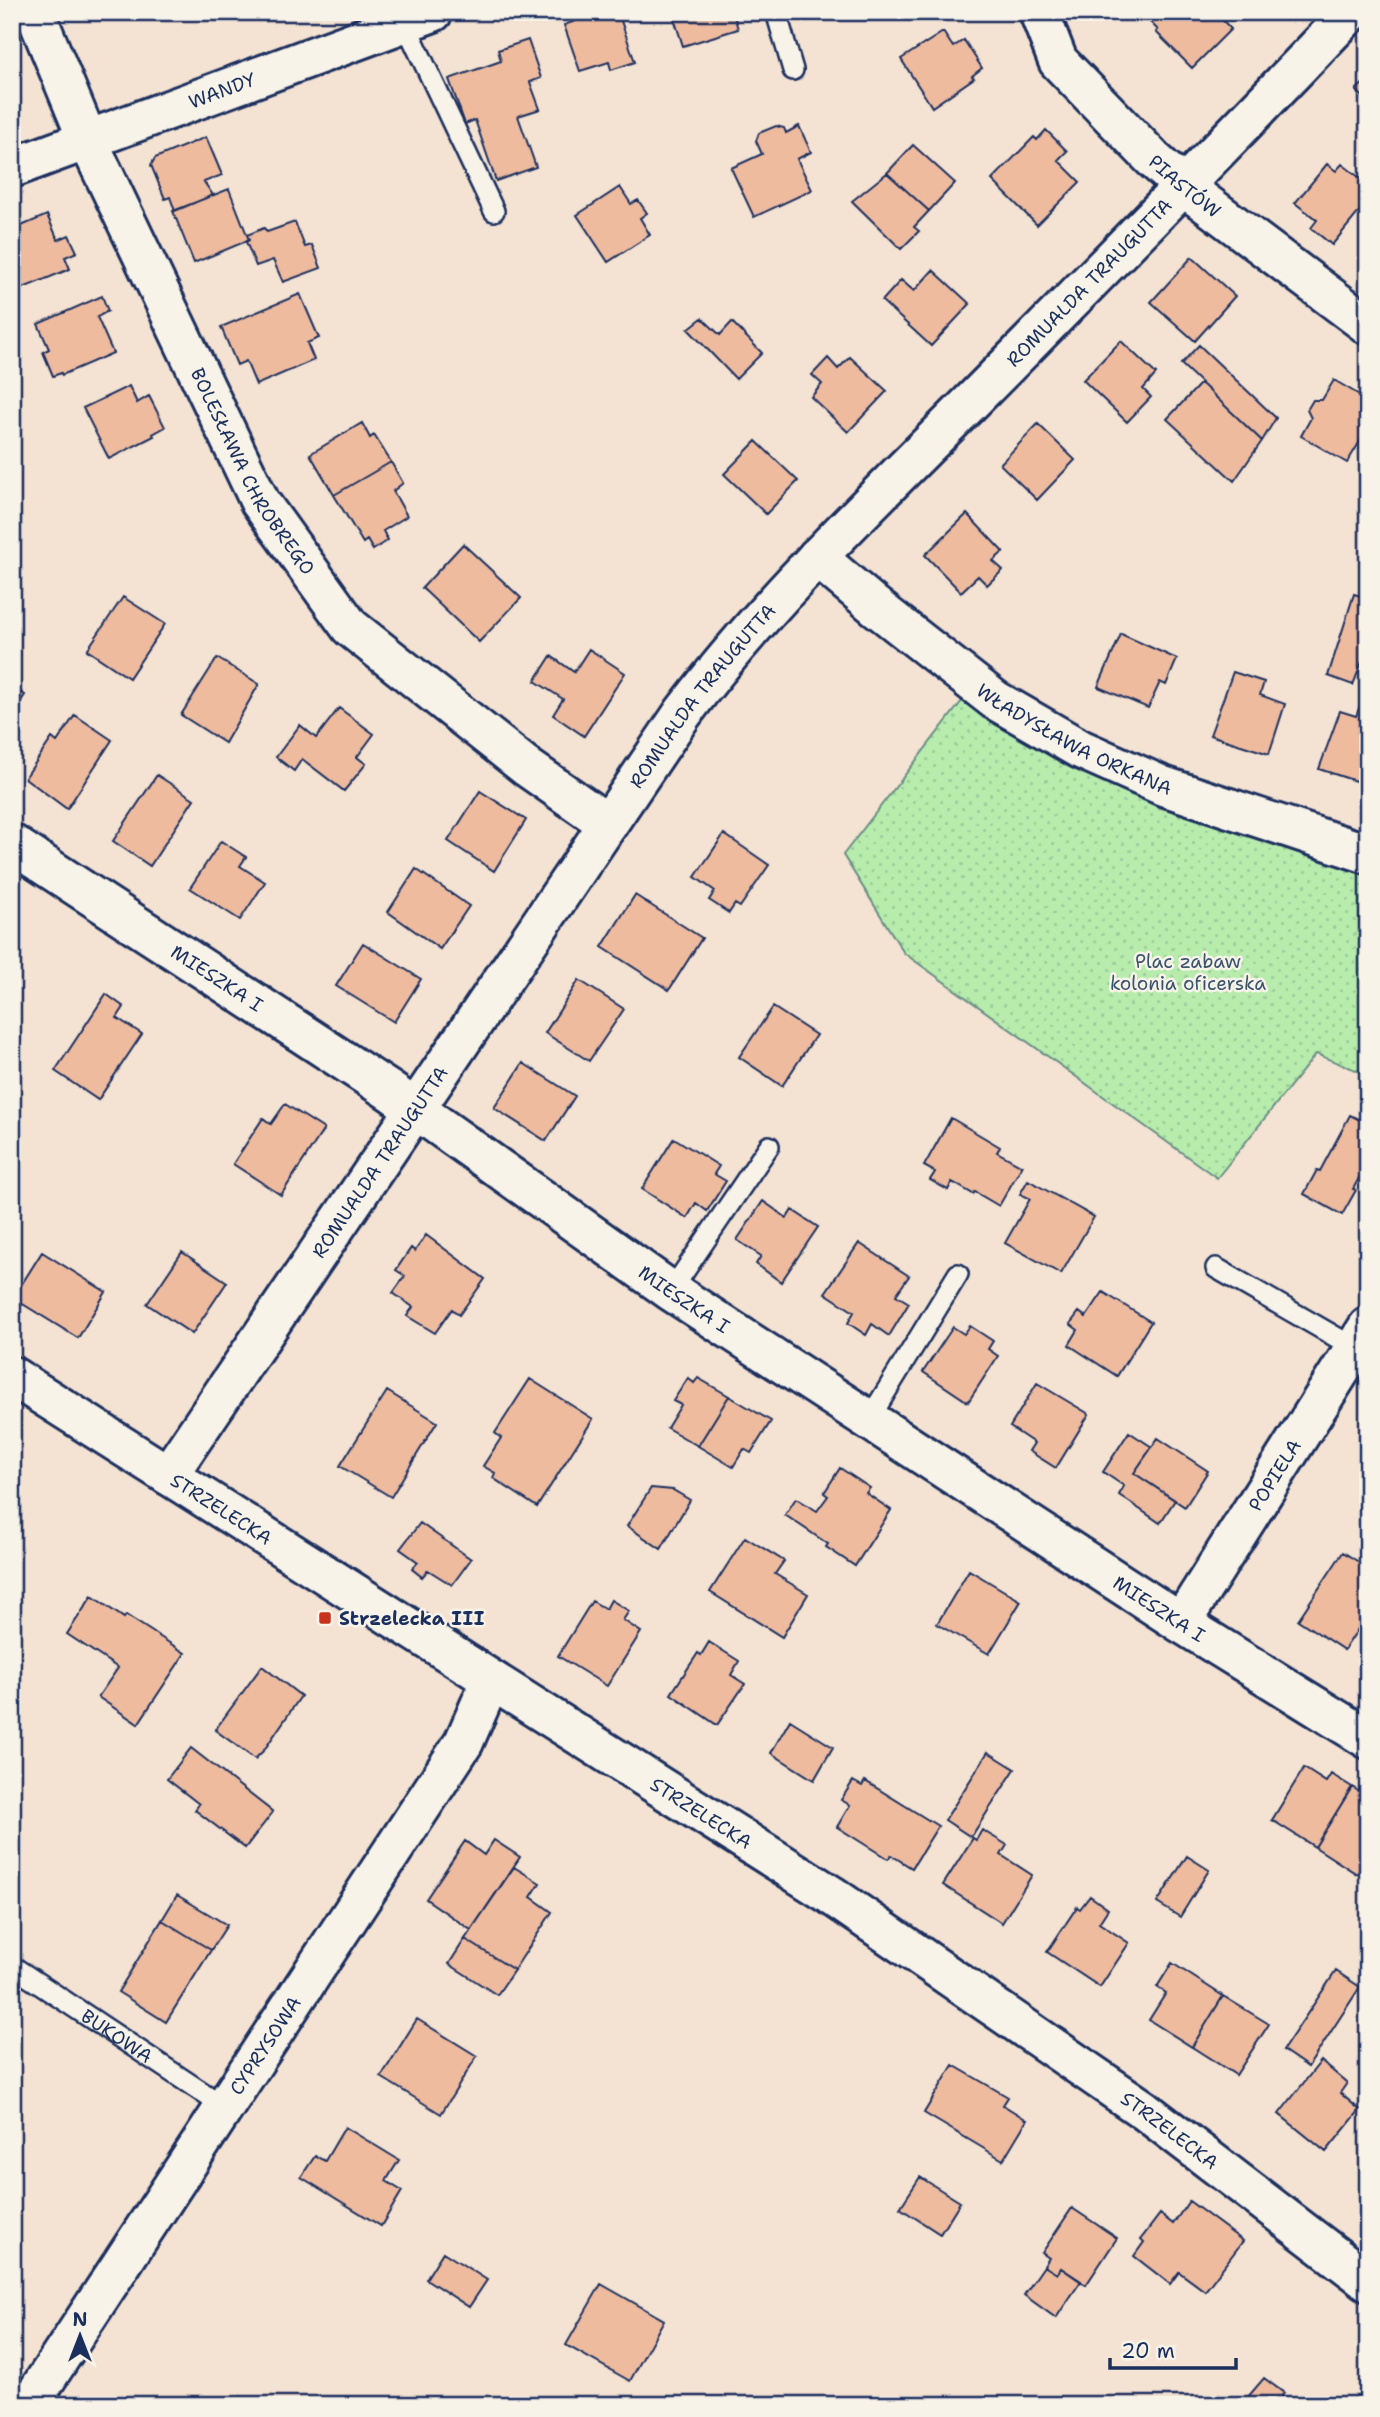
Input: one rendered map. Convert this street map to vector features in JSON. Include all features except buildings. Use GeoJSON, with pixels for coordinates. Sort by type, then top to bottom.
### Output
{"type":"FeatureCollection","features":[{"type":"Feature","properties":{"kind":"street","name":"BOLESŁAWA CHROBREGO"},"geometry":{"type":"LineString","coordinates":[[35,12],[88,141],[260,502],[350,627],[528,768],[608,824]]}},
{"type":"Feature","properties":{"kind":"street","name":"PIASTÓW"},"geometry":{"type":"LineString","coordinates":[[1039,12],[1058,61],[1184,187],[1368,325]]}},
{"type":"Feature","properties":{"kind":"street","name":"ROMUALDA TRAUGUTTA"},"geometry":{"type":"LineString","coordinates":[[168,1475],[682,713],[712,675],[817,557],[1184,187],[1351,12]]}},
{"type":"Feature","properties":{"kind":"street","name":"WANDY"},"geometry":{"type":"LineString","coordinates":[[12,168],[419,18]]}},
{"type":"Feature","properties":{"kind":"street","name":"WŁADYSŁAWA ORKANA"},"geometry":{"type":"LineString","coordinates":[[817,557],[875,607],[995,700],[1080,749],[1163,786],[1368,854]]}},
{"type":"Feature","properties":{"kind":"street","name":"MIESZKA I"},"geometry":{"type":"LineString","coordinates":[[12,844],[416,1109],[671,1291],[1181,1623],[1368,1739]]}},
{"type":"Feature","properties":{"kind":"street","name":"POPIELA"},"geometry":{"type":"LineString","coordinates":[[1181,1623],[1361,1338]]}},
{"type":"Feature","properties":{"kind":"street","name":"STRZELECKA"},"geometry":{"type":"LineString","coordinates":[[12,1377],[831,1895],[1144,2110],[1368,2281]]}},
{"type":"Feature","properties":{"kind":"street","name":"CYPRYSOWA"},"geometry":{"type":"LineString","coordinates":[[32,2403],[223,2106],[464,1742],[491,1680]]}},
{"type":"Feature","properties":{"kind":"lane"},"geometry":{"type":"LineString","coordinates":[[776,12],[793,70]]}},
{"type":"Feature","properties":{"kind":"lane"},"geometry":{"type":"LineString","coordinates":[[419,18],[494,211]]}},
{"type":"Feature","properties":{"kind":"lane"},"geometry":{"type":"LineString","coordinates":[[671,1291],[769,1146]]}},
{"type":"Feature","properties":{"kind":"lane"},"geometry":{"type":"LineString","coordinates":[[1216,1268],[1361,1338]]}},
{"type":"Feature","properties":{"kind":"lane"},"geometry":{"type":"LineString","coordinates":[[868,1421],[958,1274]]}},
{"type":"Feature","properties":{"kind":"lane","name":"BUKOWA"},"geometry":{"type":"LineString","coordinates":[[12,1966],[223,2106]]}},
{"type":"Feature","properties":{"kind":"green space","name":"Plac zabaw kolonia oficerska"},"geometry":{"type":"Polygon","coordinates":[[[962,701],[1207,818],[1368,876],[1368,1075],[1316,1054],[1217,1178],[904,953],[843,855],[962,701]]]}},
{"type":"Feature","properties":{"kind":"place","name":"Strzelecka III"},"geometry":{"type":"Point","coordinates":[325,1618]}}]}
